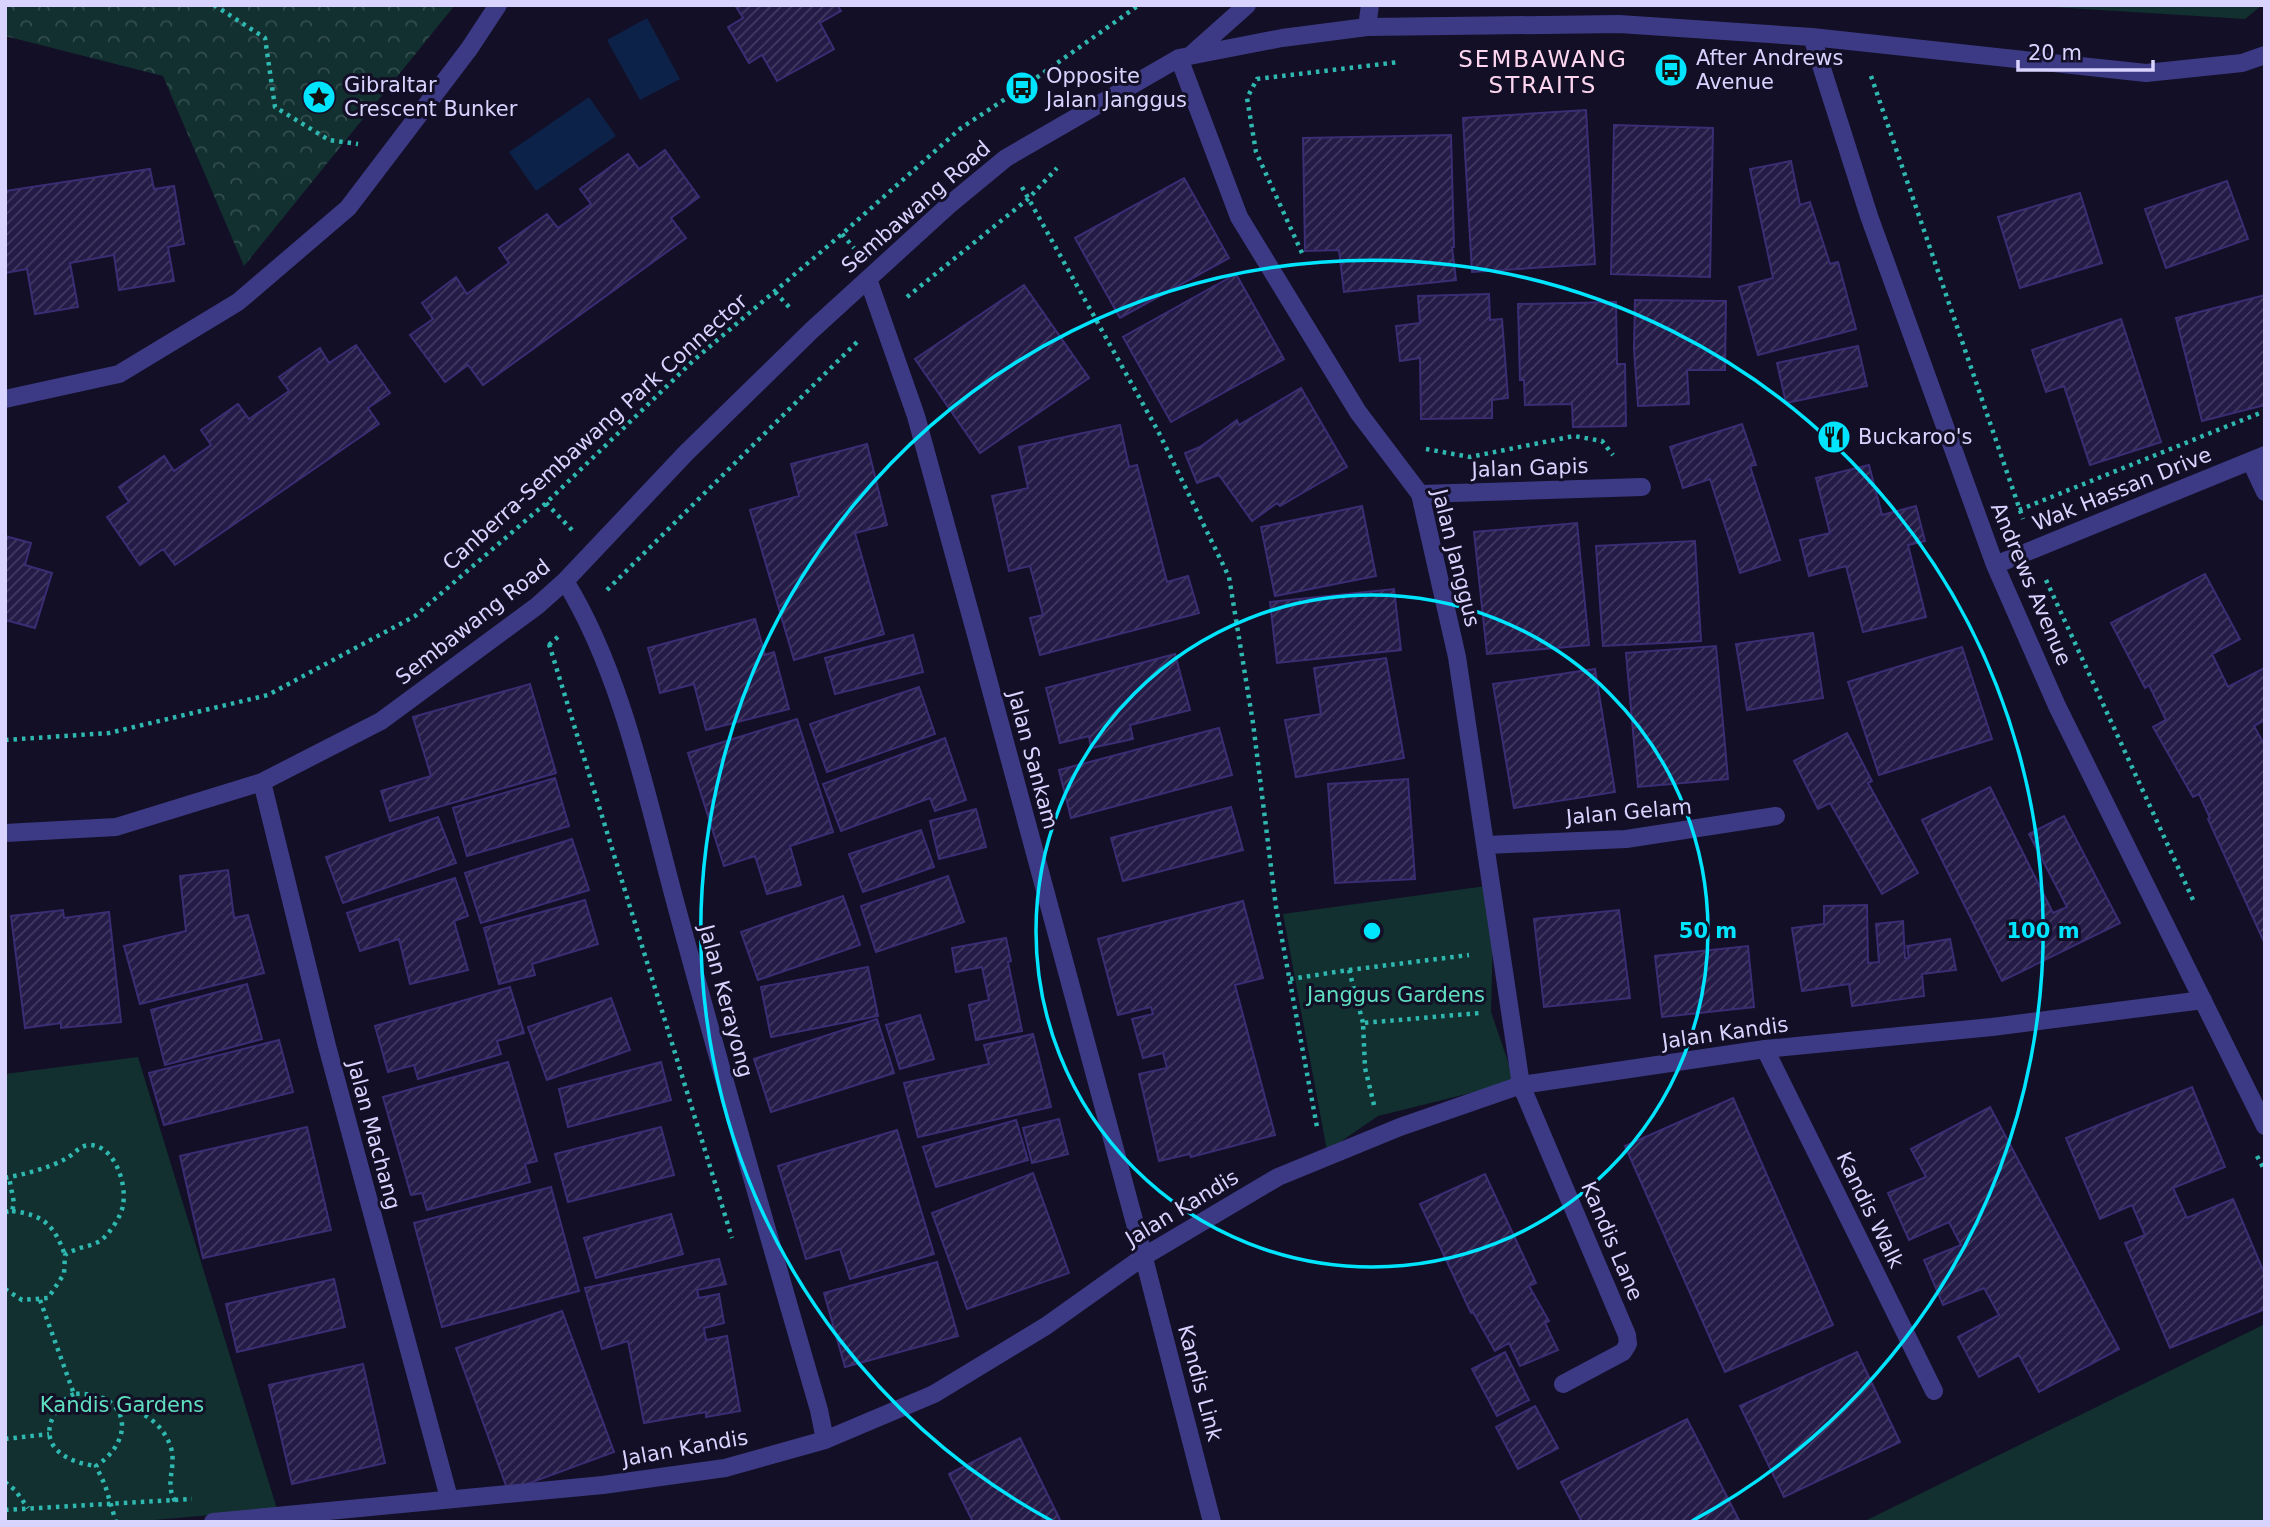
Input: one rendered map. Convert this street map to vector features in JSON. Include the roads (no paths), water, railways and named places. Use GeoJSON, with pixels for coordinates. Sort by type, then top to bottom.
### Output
{"type":"FeatureCollection","features":[{"type":"Feature","properties":{"kind":"street"},"geometry":{"type":"LineString","coordinates":[[5,399],[118,374],[238,302],[348,208],[498,5]]}},
{"type":"Feature","properties":{"kind":"street"},"geometry":{"type":"LineString","coordinates":[[1186,56],[1247,5]]}},
{"type":"Feature","properties":{"kind":"street"},"geometry":{"type":"LineString","coordinates":[[1367,27],[1370,5]]}},
{"type":"Feature","properties":{"kind":"street","name":"Sembawang Road"},"geometry":{"type":"LineString","coordinates":[[5,833],[116,827],[262,782],[381,721],[537,606],[565,581],[686,453],[949,205],[1006,158],[1186,56],[1282,38],[1367,27],[1619,24],[1812,37],[2146,73],[2242,62],[2265,55]]}},
{"type":"Feature","properties":{"kind":"street","name":"Andrews Avenue"},"geometry":{"type":"LineString","coordinates":[[1812,37],[1869,216],[1995,565],[2057,706],[2265,1125]]}},
{"type":"Feature","properties":{"kind":"street","name":"Jalan Janggus"},"geometry":{"type":"LineString","coordinates":[[1186,56],[1239,217],[1358,412],[1420,494],[1457,657],[1521,1085]]}},
{"type":"Feature","properties":{"kind":"street","name":"Jalan Sankam"},"geometry":{"type":"LineString","coordinates":[[868,279],[919,429],[1143,1257]]}},
{"type":"Feature","properties":{"kind":"street"},"geometry":{"type":"LineString","coordinates":[[2258,459],[2265,492]]}},
{"type":"Feature","properties":{"kind":"street","name":"Wak Hassan Drive"},"geometry":{"type":"LineString","coordinates":[[1995,565],[2258,459]]}},
{"type":"Feature","properties":{"kind":"street","name":"Jalan Gapis"},"geometry":{"type":"LineString","coordinates":[[1420,494],[1637,487]]}},
{"type":"Feature","properties":{"kind":"street","name":"Jalan Kerayong"},"geometry":{"type":"LineString","coordinates":[[565,581],[584,612],[622,709],[819,1410],[825,1440]]}},
{"type":"Feature","properties":{"kind":"street","name":"Jalan Machang"},"geometry":{"type":"LineString","coordinates":[[262,782],[327,1046],[449,1498]]}},
{"type":"Feature","properties":{"kind":"street","name":"Jalan Gelam"},"geometry":{"type":"LineString","coordinates":[[1486,845],[1626,839],[1776,816]]}},
{"type":"Feature","properties":{"kind":"street","name":"Jalan Kandis"},"geometry":{"type":"LineString","coordinates":[[213,1522],[603,1485],[725,1468],[825,1440],[934,1394],[1046,1326],[1143,1257],[1278,1177],[1400,1127],[1521,1085],[1765,1049],[1992,1027],[2203,1000]]}},
{"type":"Feature","properties":{"kind":"street","name":"Kandis Walk"},"geometry":{"type":"LineString","coordinates":[[1765,1049],[1934,1391]]}},
{"type":"Feature","properties":{"kind":"street","name":"Kandis Lane"},"geometry":{"type":"LineString","coordinates":[[1521,1085],[1627,1335],[1628,1344],[1623,1352],[1563,1384]]}},
{"type":"Feature","properties":{"kind":"street","name":"Kandis Link"},"geometry":{"type":"LineString","coordinates":[[1143,1257],[1212,1522]]}},
{"type":"Feature","properties":{"kind":"water"},"geometry":{"type":"Polygon","coordinates":[[[647,18],[680,79],[640,100],[607,40],[647,18]]]}},
{"type":"Feature","properties":{"kind":"water"},"geometry":{"type":"Polygon","coordinates":[[[589,97],[616,136],[536,191],[509,152],[589,97]]]}},
{"type":"Feature","properties":{"kind":"place","name":"After Andrews Avenue"},"geometry":{"type":"Point","coordinates":[1671,70]}},
{"type":"Feature","properties":{"kind":"place","name":"Opposite Jalan Janggus"},"geometry":{"type":"Point","coordinates":[1022,88]}},
{"type":"Feature","properties":{"kind":"place","name":"Gibraltar Crescent Bunker"},"geometry":{"type":"Point","coordinates":[319,97]}},
{"type":"Feature","properties":{"kind":"place","name":"Buckaroo's"},"geometry":{"type":"Point","coordinates":[1834,437]}},
{"type":"Feature","properties":{"kind":"district","name":"SEMBAWANG STRAITS"},"geometry":{"type":"Point","coordinates":[1543,72]}},
{"type":"Feature","properties":{"kind":"park label","name":"Janggus Gardens"},"geometry":{"type":"Point","coordinates":[1396,995]}},
{"type":"Feature","properties":{"kind":"park label","name":"Kandis Gardens"},"geometry":{"type":"Point","coordinates":[122,1405]}}]}
